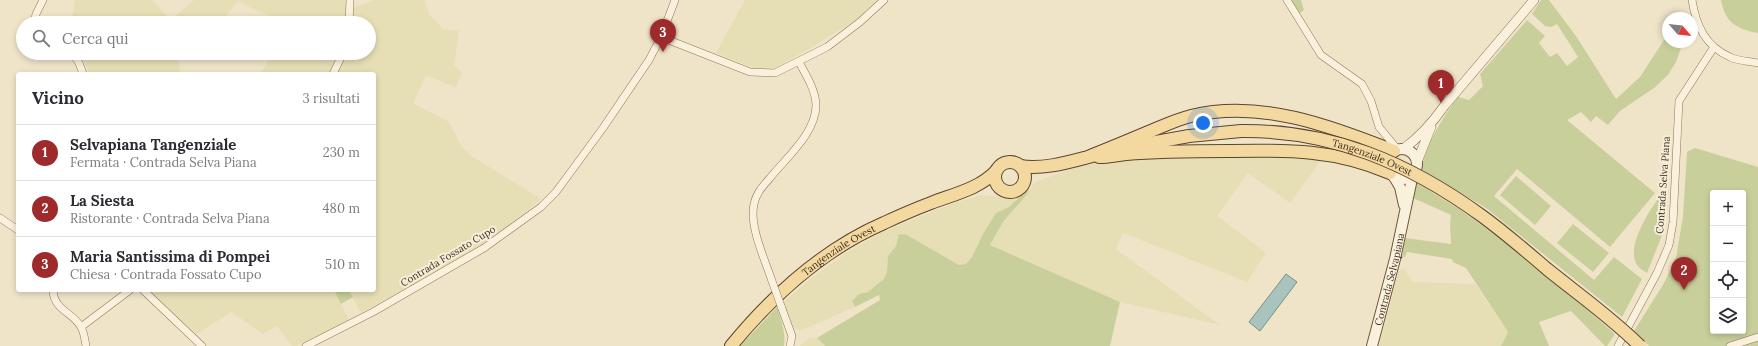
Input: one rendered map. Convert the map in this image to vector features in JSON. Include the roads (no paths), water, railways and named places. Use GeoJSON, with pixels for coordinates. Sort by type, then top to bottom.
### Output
{"type":"FeatureCollection","features":[{"type":"Feature","properties":{"kind":"main road"},"geometry":{"type":"LineString","coordinates":[[1223,112],[1257,112],[1285,116],[1412,153],[1417,162],[1413,174],[1404,179],[1342,156],[1302,152],[1188,151],[1126,154],[1100,157],[1090,156],[1190,116],[1223,112]]}},
{"type":"Feature","properties":{"kind":"main road","name":"Tangenziale Ovest"},"geometry":{"type":"LineString","coordinates":[[1020,166],[1050,166],[1137,144],[1189,136],[1241,131],[1299,134],[1364,150],[1398,165],[1434,184],[1482,216],[1640,346]]}},
{"type":"Feature","properties":{"kind":"main road"},"geometry":{"type":"LineString","coordinates":[[1392,175],[1387,161],[1398,150]]}},
{"type":"Feature","properties":{"kind":"main road"},"geometry":{"type":"LineString","coordinates":[[1007,162],[1016,163],[1020,166],[1025,173],[1024,182],[1016,190],[1007,191],[1000,188],[996,180],[996,171],[999,167],[1007,162]]}},
{"type":"Feature","properties":{"kind":"main road","name":"Tangenziale Ovest"},"geometry":{"type":"LineString","coordinates":[[1024,182],[1030,176],[1050,166]]}},
{"type":"Feature","properties":{"kind":"main road","name":"Tangenziale Ovest"},"geometry":{"type":"LineString","coordinates":[[732,346],[763,310],[784,290],[829,253],[882,223],[969,189],[990,178],[996,171]]}},
{"type":"Feature","properties":{"kind":"main road","name":"Contrada Selvapiana"},"geometry":{"type":"LineString","coordinates":[[1372,346],[1395,259],[1413,174]]}},
{"type":"Feature","properties":{"kind":"main road","name":"Contrada Selvapiana"},"geometry":{"type":"LineString","coordinates":[[1392,175],[1403,196],[1405,211]]}},
{"type":"Feature","properties":{"kind":"main road","name":"Tangenziale Ovest"},"geometry":{"type":"LineString","coordinates":[[969,189],[1000,188]]}},
{"type":"Feature","properties":{"kind":"street"},"geometry":{"type":"LineString","coordinates":[[36,16],[43,0]]}},
{"type":"Feature","properties":{"kind":"street"},"geometry":{"type":"LineString","coordinates":[[349,16],[350,0]]}},
{"type":"Feature","properties":{"kind":"street","name":"Contrada Fossato Cupo"},"geometry":{"type":"LineString","coordinates":[[306,346],[373,312],[484,248],[541,207],[556,192],[603,128],[649,60],[661,37],[675,0]]}},
{"type":"Feature","properties":{"kind":"street"},"geometry":{"type":"LineString","coordinates":[[661,37],[750,72],[775,73],[799,62],[832,43],[860,22],[884,0]]}},
{"type":"Feature","properties":{"kind":"street"},"geometry":{"type":"LineString","coordinates":[[1287,0],[1322,55],[1362,84],[1371,101],[1379,127],[1398,150],[1411,144],[1433,122],[1445,105],[1534,0]]}},
{"type":"Feature","properties":{"kind":"street"},"geometry":{"type":"LineString","coordinates":[[1692,0],[1698,23],[1703,34],[1714,47],[1731,57],[1758,63]]}},
{"type":"Feature","properties":{"kind":"street","name":"Contrada Selva Piana"},"geometry":{"type":"LineString","coordinates":[[1618,346],[1657,273],[1669,246],[1673,222],[1679,101],[1714,47]]}},
{"type":"Feature","properties":{"kind":"street"},"geometry":{"type":"LineString","coordinates":[[77,60],[82,72]]}},
{"type":"Feature","properties":{"kind":"street"},"geometry":{"type":"LineString","coordinates":[[334,72],[340,60]]}},
{"type":"Feature","properties":{"kind":"street"},"geometry":{"type":"LineString","coordinates":[[790,346],[792,336],[772,281],[753,217],[757,195],[795,150],[814,119],[816,104],[814,94],[799,62]]}},
{"type":"Feature","properties":{"kind":"street"},"geometry":{"type":"LineString","coordinates":[[1417,162],[1433,122]]}},
{"type":"Feature","properties":{"kind":"street"},"geometry":{"type":"LineString","coordinates":[[0,218],[16,229]]}},
{"type":"Feature","properties":{"kind":"street"},"geometry":{"type":"LineString","coordinates":[[52,292],[53,298],[58,305],[81,327],[86,346]]}},
{"type":"Feature","properties":{"kind":"street"},"geometry":{"type":"LineString","coordinates":[[81,327],[127,292]]}},
{"type":"Feature","properties":{"kind":"street"},"geometry":{"type":"LineString","coordinates":[[145,292],[202,346]]}},
{"type":"Feature","properties":{"kind":"street"},"geometry":{"type":"LineString","coordinates":[[1730,346],[1758,337]]}},
{"type":"Feature","properties":{"kind":"water"},"geometry":{"type":"Polygon","coordinates":[[[1286,274],[1297,282],[1260,331],[1249,322],[1286,274]]]}},
{"type":"Feature","properties":{"kind":"place","name":"Maria Santissima di Pompei"},"geometry":{"type":"Point","coordinates":[663,52]}},
{"type":"Feature","properties":{"kind":"place","name":"Selvapiana Tangenziale"},"geometry":{"type":"Point","coordinates":[1441,103]}},
{"type":"Feature","properties":{"kind":"place","name":"La Siesta"},"geometry":{"type":"Point","coordinates":[1684,290]}}]}
